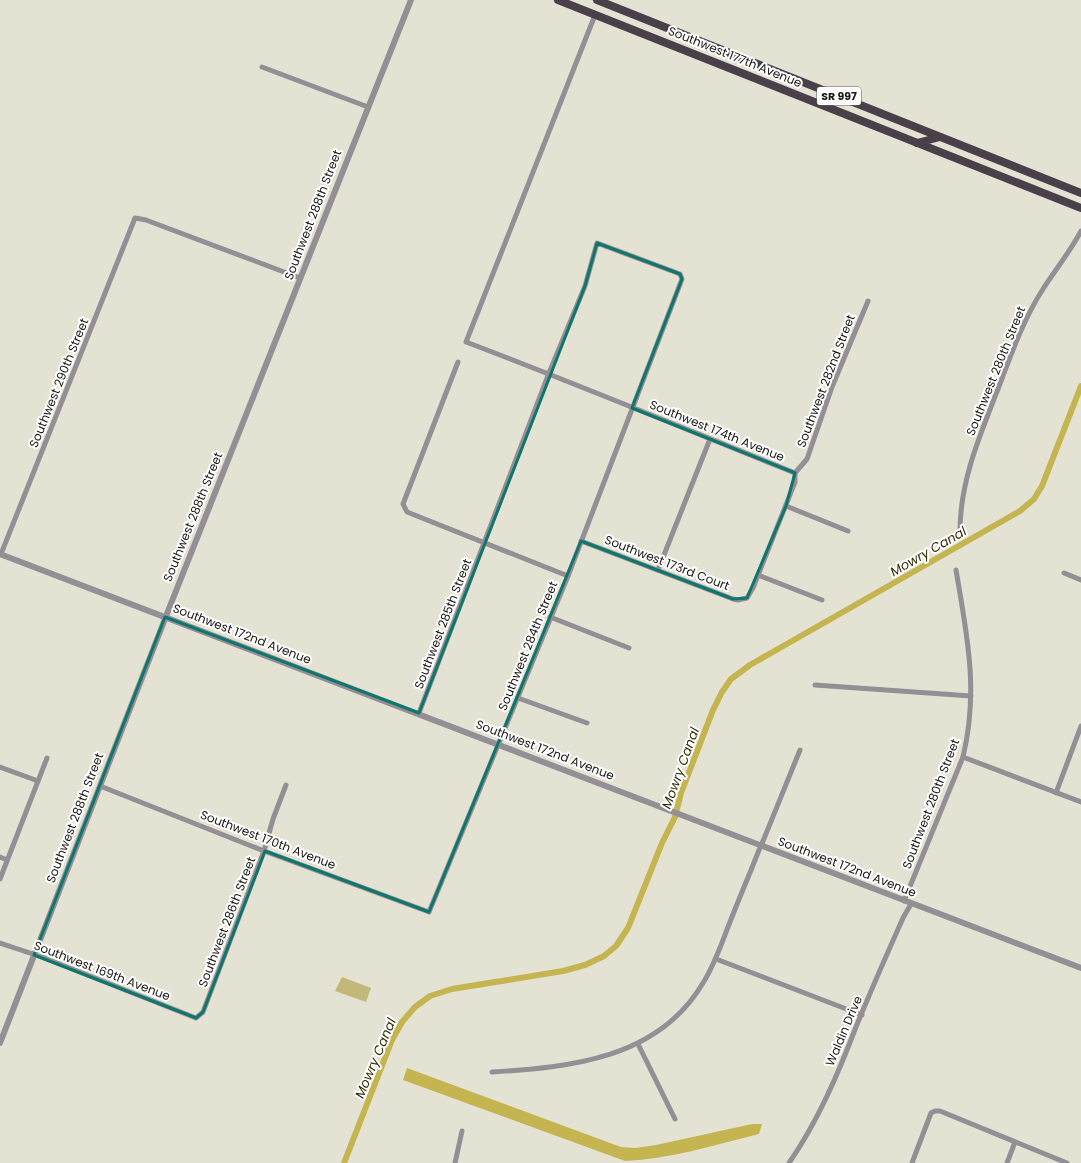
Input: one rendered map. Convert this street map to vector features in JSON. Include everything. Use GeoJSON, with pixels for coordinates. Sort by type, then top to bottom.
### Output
{"type":"FeatureCollection","features":[{"type":"Feature","properties":{"kind":"highway","name":"Southwest 177th Avenue"},"geometry":{"type":"LineString","coordinates":[[558,0],[1081,208]]}},
{"type":"Feature","properties":{"kind":"highway","name":"Southwest 177th Avenue"},"geometry":{"type":"LineString","coordinates":[[597,0],[1081,193]]}},
{"type":"Feature","properties":{"kind":"highway"},"geometry":{"type":"LineString","coordinates":[[917,143],[940,137]]}},
{"type":"Feature","properties":{"kind":"street","name":"Southwest 288th Street"},"geometry":{"type":"LineString","coordinates":[[0,1043],[165,617],[411,0]]}},
{"type":"Feature","properties":{"kind":"street","name":"Southwest 174th Avenue"},"geometry":{"type":"LineString","coordinates":[[596,15],[466,342],[582,386],[632,408],[795,473]]}},
{"type":"Feature","properties":{"kind":"street"},"geometry":{"type":"LineString","coordinates":[[262,67],[368,106]]}},
{"type":"Feature","properties":{"kind":"street","name":"Southwest 290th Street"},"geometry":{"type":"LineString","coordinates":[[0,554],[135,218],[146,220],[300,278]]}},
{"type":"Feature","properties":{"kind":"street","name":"Southwest 280th Street"},"geometry":{"type":"LineString","coordinates":[[960,531],[960,513],[973,454],[1018,338],[1043,290],[1071,250],[1081,231]]}},
{"type":"Feature","properties":{"kind":"street","name":"Southwest 284th Street"},"geometry":{"type":"LineString","coordinates":[[429,912],[568,576],[682,279],[680,274],[597,244],[585,286],[549,373]]}},
{"type":"Feature","properties":{"kind":"street","name":"Southwest 282nd Street"},"geometry":{"type":"LineString","coordinates":[[747,598],[786,506],[795,482],[795,473],[807,459],[832,387],[868,301]]}},
{"type":"Feature","properties":{"kind":"street"},"geometry":{"type":"LineString","coordinates":[[458,362],[403,504],[407,512],[568,576]]}},
{"type":"Feature","properties":{"kind":"street","name":"Southwest 285th Street"},"geometry":{"type":"LineString","coordinates":[[419,714],[549,373]]}},
{"type":"Feature","properties":{"kind":"street"},"geometry":{"type":"LineString","coordinates":[[658,570],[710,439]]}},
{"type":"Feature","properties":{"kind":"street"},"geometry":{"type":"LineString","coordinates":[[786,506],[848,531]]}},
{"type":"Feature","properties":{"kind":"street","name":"Southwest 173rd Court"},"geometry":{"type":"LineString","coordinates":[[581,541],[733,599],[738,600],[747,598]]}},
{"type":"Feature","properties":{"kind":"street","name":"Southwest 172nd Avenue"},"geometry":{"type":"LineString","coordinates":[[0,554],[1081,968]]}},
{"type":"Feature","properties":{"kind":"street","name":"Southwest 280th Street"},"geometry":{"type":"LineString","coordinates":[[904,901],[963,756],[968,736],[971,696],[971,660],[956,570]]}},
{"type":"Feature","properties":{"kind":"street"},"geometry":{"type":"LineString","coordinates":[[1064,573],[1081,580]]}},
{"type":"Feature","properties":{"kind":"street"},"geometry":{"type":"LineString","coordinates":[[758,575],[822,600]]}},
{"type":"Feature","properties":{"kind":"street"},"geometry":{"type":"LineString","coordinates":[[550,617],[629,648]]}},
{"type":"Feature","properties":{"kind":"street"},"geometry":{"type":"LineString","coordinates":[[815,685],[971,696]]}},
{"type":"Feature","properties":{"kind":"street"},"geometry":{"type":"LineString","coordinates":[[518,698],[587,723]]}},
{"type":"Feature","properties":{"kind":"street"},"geometry":{"type":"LineString","coordinates":[[1056,793],[1081,726]]}},
{"type":"Feature","properties":{"kind":"street"},"geometry":{"type":"LineString","coordinates":[[492,1072],[523,1070],[594,1060],[638,1044],[664,1027],[684,1009],[703,984],[716,959],[800,750]]}},
{"type":"Feature","properties":{"kind":"street"},"geometry":{"type":"LineString","coordinates":[[963,756],[1081,802]]}},
{"type":"Feature","properties":{"kind":"street"},"geometry":{"type":"LineString","coordinates":[[0,879],[47,758]]}},
{"type":"Feature","properties":{"kind":"street"},"geometry":{"type":"LineString","coordinates":[[0,767],[38,781]]}},
{"type":"Feature","properties":{"kind":"street","name":"Southwest 286th Street"},"geometry":{"type":"LineString","coordinates":[[196,1018],[204,1012],[264,851],[273,819],[286,785]]}},
{"type":"Feature","properties":{"kind":"street","name":"Southwest 170th Avenue"},"geometry":{"type":"LineString","coordinates":[[100,786],[264,851],[429,912]]}},
{"type":"Feature","properties":{"kind":"street"},"geometry":{"type":"LineString","coordinates":[[0,857],[7,860]]}},
{"type":"Feature","properties":{"kind":"street","name":"Waldin Drive"},"geometry":{"type":"LineString","coordinates":[[789,1163],[818,1117],[836,1074],[844,1060],[903,918],[911,904]]}},
{"type":"Feature","properties":{"kind":"street","name":"Southwest 169th Avenue"},"geometry":{"type":"LineString","coordinates":[[0,943],[196,1018]]}},
{"type":"Feature","properties":{"kind":"street"},"geometry":{"type":"LineString","coordinates":[[716,959],[862,1015]]}},
{"type":"Feature","properties":{"kind":"street"},"geometry":{"type":"LineString","coordinates":[[638,1044],[675,1119]]}},
{"type":"Feature","properties":{"kind":"street"},"geometry":{"type":"LineString","coordinates":[[912,1163],[931,1113],[935,1111],[940,1111],[1067,1163]]}},
{"type":"Feature","properties":{"kind":"street"},"geometry":{"type":"LineString","coordinates":[[455,1163],[462,1131]]}},
{"type":"Feature","properties":{"kind":"street"},"geometry":{"type":"LineString","coordinates":[[1007,1163],[1015,1142]]}},
{"type":"Feature","properties":{"kind":"highlighted area"},"geometry":{"type":"Polygon","coordinates":[[[597,243],[680,274],[682,279],[632,408],[795,473],[786,506],[747,598],[733,599],[581,541],[429,912],[265,851],[203,1012],[196,1018],[34,955],[165,617],[419,713],[585,286],[597,243]]]}},
{"type":"Feature","properties":{"kind":"shaded area"},"geometry":{"type":"Polygon","coordinates":[[[342,977],[371,988],[366,1002],[335,991],[342,977]]]}},
{"type":"Feature","properties":{"kind":"shaded area"},"geometry":{"type":"Polygon","coordinates":[[[407,1068],[621,1147],[635,1148],[656,1145],[752,1124],[762,1124],[759,1134],[676,1154],[642,1160],[625,1161],[403,1080],[407,1068]]]}},
{"type":"Feature","properties":{"kind":"waterway","name":"Mowry Canal"},"geometry":{"type":"LineString","coordinates":[[344,1163],[392,1040],[402,1022],[415,1007],[430,996],[452,989],[563,971],[585,965],[604,956],[616,946],[628,928],[662,843],[675,817],[681,793],[713,710],[722,692],[731,679],[750,665],[1020,511],[1034,499],[1042,486],[1081,386]]}}]}
